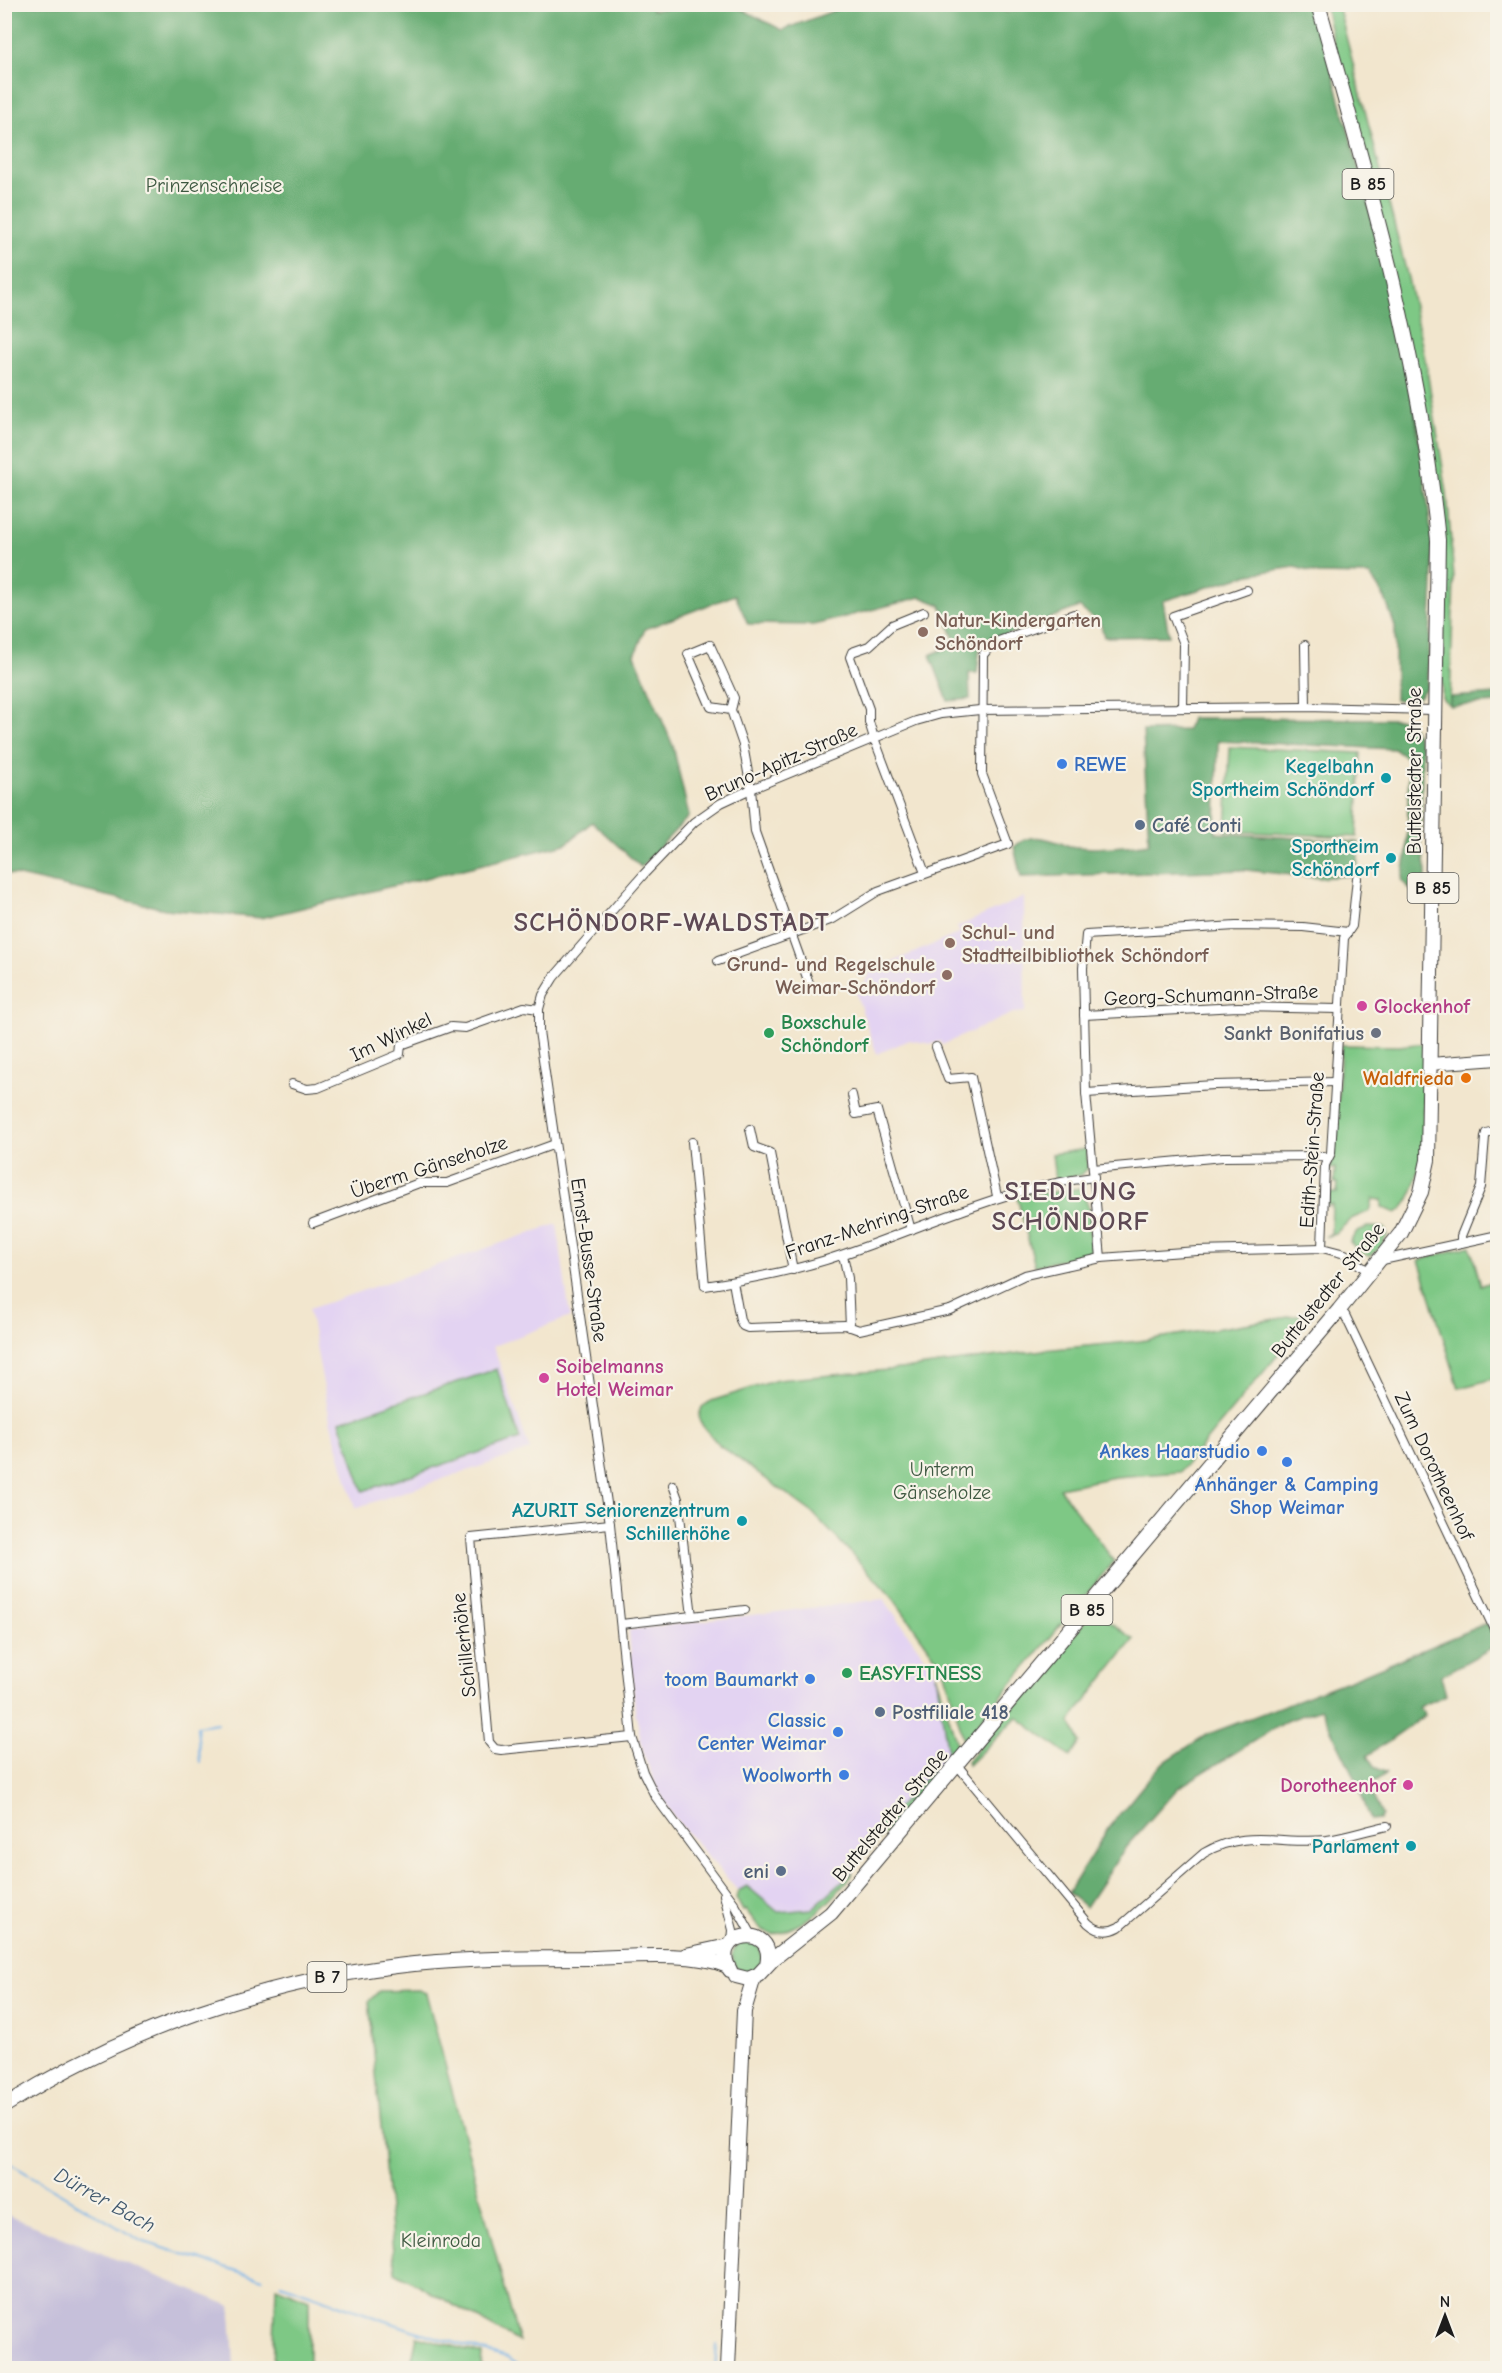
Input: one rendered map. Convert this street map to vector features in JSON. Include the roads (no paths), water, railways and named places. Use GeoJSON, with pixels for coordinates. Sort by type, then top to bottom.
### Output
{"type":"FeatureCollection","features":[{"type":"Feature","properties":{"kind":"main road","name":"Buttelstedter Straße"},"geometry":{"type":"LineString","coordinates":[[806,1934],[831,1913],[1339,1310],[1401,1233],[1424,1181],[1430,1064],[1433,710],[1438,554],[1433,500],[1394,283],[1318,4]]}},
{"type":"Feature","properties":{"kind":"main road","name":"B 85"},"geometry":{"type":"LineString","coordinates":[[758,1940],[774,1944],[806,1934]]}},
{"type":"Feature","properties":{"kind":"main road","name":"B 85"},"geometry":{"type":"LineString","coordinates":[[767,1964],[806,1934]]}},
{"type":"Feature","properties":{"kind":"main road"},"geometry":{"type":"LineString","coordinates":[[729,2368],[744,2011],[754,1977],[767,1964],[768,1955],[758,1940],[742,1936],[730,1944],[725,1956],[744,2011]]}},
{"type":"Feature","properties":{"kind":"main road","name":"B 7"},"geometry":{"type":"LineString","coordinates":[[4,2106],[78,2064],[189,2015],[237,1999],[332,1976],[415,1964],[461,1961],[675,1957],[730,1944]]}},
{"type":"Feature","properties":{"kind":"main road","name":"B 7"},"geometry":{"type":"LineString","coordinates":[[675,1957],[732,1971]]}},
{"type":"Feature","properties":{"kind":"main road"},"geometry":{"type":"LineString","coordinates":[[732,1971],[754,1977]]}},
{"type":"Feature","properties":{"kind":"street"},"geometry":{"type":"LineString","coordinates":[[1183,708],[1184,644],[1173,616],[1247,590]]}},
{"type":"Feature","properties":{"kind":"street"},"geometry":{"type":"LineString","coordinates":[[924,612],[892,625],[869,646],[852,652],[850,657],[869,709],[869,722],[874,738],[925,873]]}},
{"type":"Feature","properties":{"kind":"street"},"geometry":{"type":"LineString","coordinates":[[718,961],[842,915],[878,891],[1008,844],[982,774],[980,710],[983,655],[986,648],[1074,614]]}},
{"type":"Feature","properties":{"kind":"street"},"geometry":{"type":"LineString","coordinates":[[731,710],[711,707],[688,654],[710,645],[734,698],[731,710],[743,745],[751,789],[755,832],[810,986]]}},
{"type":"Feature","properties":{"kind":"street"},"geometry":{"type":"LineString","coordinates":[[1305,645],[1306,707]]}},
{"type":"Feature","properties":{"kind":"street","name":"Bruno-Apitz-Straße"},"geometry":{"type":"LineString","coordinates":[[539,1009],[543,995],[557,972],[665,851],[707,812],[751,789],[874,738],[941,714],[980,710],[1306,707],[1433,710]]}},
{"type":"Feature","properties":{"kind":"street","name":"Edith-Stein-Straße"},"geometry":{"type":"LineString","coordinates":[[1322,1248],[1328,1158],[1331,1153],[1344,938],[1352,926],[1357,878]]}},
{"type":"Feature","properties":{"kind":"street"},"geometry":{"type":"LineString","coordinates":[[1101,1258],[1086,1093],[1083,968],[1086,935],[1236,926],[1340,929],[1348,932]]}},
{"type":"Feature","properties":{"kind":"street","name":"Im Winkel"},"geometry":{"type":"LineString","coordinates":[[292,1084],[307,1089],[318,1088],[400,1054],[401,1046],[451,1027],[465,1028],[524,1007],[539,1009]]}},
{"type":"Feature","properties":{"kind":"street","name":"Georg-Schumann-Straße"},"geometry":{"type":"LineString","coordinates":[[1084,1015],[1238,1007],[1338,1009]]}},
{"type":"Feature","properties":{"kind":"street","name":"Ernst-Busse-Straße"},"geometry":{"type":"LineString","coordinates":[[539,1009],[540,1041],[610,1524],[632,1737],[643,1772],[655,1796],[723,1892],[734,1903],[758,1940]]}},
{"type":"Feature","properties":{"kind":"street"},"geometry":{"type":"LineString","coordinates":[[936,1047],[948,1079],[972,1077],[997,1196]]}},
{"type":"Feature","properties":{"kind":"street"},"geometry":{"type":"LineString","coordinates":[[1430,1064],[1497,1059]]}},
{"type":"Feature","properties":{"kind":"street"},"geometry":{"type":"LineString","coordinates":[[1086,1093],[1214,1085],[1335,1082]]}},
{"type":"Feature","properties":{"kind":"street"},"geometry":{"type":"LineString","coordinates":[[852,1095],[856,1114],[878,1110],[911,1230]]}},
{"type":"Feature","properties":{"kind":"street"},"geometry":{"type":"LineString","coordinates":[[750,1129],[754,1147],[770,1153],[792,1270]]}},
{"type":"Feature","properties":{"kind":"street"},"geometry":{"type":"LineString","coordinates":[[1461,1243],[1461,1236],[1481,1187],[1486,1133],[1497,1130]]}},
{"type":"Feature","properties":{"kind":"street","name":"Franz-Mehring-Straße"},"geometry":{"type":"LineString","coordinates":[[692,1142],[705,1286],[792,1270],[843,1255],[997,1196],[1093,1173],[1223,1157],[1323,1156],[1328,1158]]}},
{"type":"Feature","properties":{"kind":"street","name":"Überm Gänseholze"},"geometry":{"type":"LineString","coordinates":[[313,1223],[419,1183],[447,1183],[555,1144]]}},
{"type":"Feature","properties":{"kind":"street"},"geometry":{"type":"LineString","coordinates":[[1378,1261],[1497,1235]]}},
{"type":"Feature","properties":{"kind":"street"},"geometry":{"type":"LineString","coordinates":[[733,1282],[740,1320],[743,1326],[748,1328],[850,1327],[859,1330],[914,1320],[968,1303],[1025,1275],[1101,1258],[1197,1251],[1322,1248],[1345,1254],[1369,1272]]}},
{"type":"Feature","properties":{"kind":"street"},"geometry":{"type":"LineString","coordinates":[[843,1255],[848,1278],[850,1327]]}},
{"type":"Feature","properties":{"kind":"street","name":"Zum Dorotheenhof"},"geometry":{"type":"LineString","coordinates":[[1339,1310],[1345,1315],[1497,1637]]}},
{"type":"Feature","properties":{"kind":"street"},"geometry":{"type":"LineString","coordinates":[[673,1485],[678,1499],[692,1616]]}},
{"type":"Feature","properties":{"kind":"street","name":"Schillerhöhe"},"geometry":{"type":"LineString","coordinates":[[610,1524],[471,1538],[489,1742],[495,1749],[501,1750],[632,1737]]}},
{"type":"Feature","properties":{"kind":"street"},"geometry":{"type":"LineString","coordinates":[[621,1624],[745,1610]]}},
{"type":"Feature","properties":{"kind":"street"},"geometry":{"type":"LineString","coordinates":[[957,1765],[1088,1923],[1100,1931],[1112,1931],[1119,1927],[1204,1853],[1218,1845],[1250,1838],[1329,1840],[1387,1826]]}},
{"type":"Feature","properties":{"kind":"street","name":"Ernst-Busse-Straße"},"geometry":{"type":"LineString","coordinates":[[723,1892],[733,1930],[730,1944]]}},
{"type":"Feature","properties":{"kind":"waterway"},"geometry":{"type":"LineString","coordinates":[[200,1762],[197,1726],[217,1723]]}},
{"type":"Feature","properties":{"kind":"waterway","name":"Dürrer Bach"},"geometry":{"type":"LineString","coordinates":[[4,2160],[141,2241],[263,2279]]}},
{"type":"Feature","properties":{"kind":"waterway","name":"Dürrer Bach"},"geometry":{"type":"LineString","coordinates":[[281,2284],[412,2330],[507,2358],[525,2368]]}},
{"type":"Feature","properties":{"kind":"waterway"},"geometry":{"type":"LineString","coordinates":[[715,2368],[717,2345]]}},
{"type":"Feature","properties":{"kind":"place","name":"Natur-Kindergarten Schöndorf"},"geometry":{"type":"Point","coordinates":[923,632]}},
{"type":"Feature","properties":{"kind":"place","name":"REWE"},"geometry":{"type":"Point","coordinates":[1062,764]}},
{"type":"Feature","properties":{"kind":"place","name":"Kegelbahn Sportheim Schöndorf"},"geometry":{"type":"Point","coordinates":[1386,778]}},
{"type":"Feature","properties":{"kind":"place","name":"Café Conti"},"geometry":{"type":"Point","coordinates":[1140,825]}},
{"type":"Feature","properties":{"kind":"place","name":"Sportheim Schöndorf"},"geometry":{"type":"Point","coordinates":[1391,858]}},
{"type":"Feature","properties":{"kind":"place","name":"Schul- und Stadtteilbibliothek Schöndorf"},"geometry":{"type":"Point","coordinates":[950,943]}},
{"type":"Feature","properties":{"kind":"place","name":"Grund- und Regelschule Weimar-Schöndorf"},"geometry":{"type":"Point","coordinates":[947,975]}},
{"type":"Feature","properties":{"kind":"place","name":"Glockenhof"},"geometry":{"type":"Point","coordinates":[1362,1006]}},
{"type":"Feature","properties":{"kind":"place","name":"Boxschule Schöndorf"},"geometry":{"type":"Point","coordinates":[769,1033]}},
{"type":"Feature","properties":{"kind":"place","name":"Sankt Bonifatius"},"geometry":{"type":"Point","coordinates":[1376,1033]}},
{"type":"Feature","properties":{"kind":"place","name":"Waldfrieda"},"geometry":{"type":"Point","coordinates":[1466,1078]}},
{"type":"Feature","properties":{"kind":"place","name":"Soibelmanns Hotel Weimar"},"geometry":{"type":"Point","coordinates":[544,1378]}},
{"type":"Feature","properties":{"kind":"place","name":"Ankes Haarstudio"},"geometry":{"type":"Point","coordinates":[1262,1451]}},
{"type":"Feature","properties":{"kind":"place","name":"Anhänger & Camping Shop Weimar"},"geometry":{"type":"Point","coordinates":[1287,1462]}},
{"type":"Feature","properties":{"kind":"place","name":"AZURIT Seniorenzentrum Schillerhöhe"},"geometry":{"type":"Point","coordinates":[742,1521]}},
{"type":"Feature","properties":{"kind":"place","name":"EASYFITNESS"},"geometry":{"type":"Point","coordinates":[847,1673]}},
{"type":"Feature","properties":{"kind":"place","name":"toom Baumarkt"},"geometry":{"type":"Point","coordinates":[810,1679]}},
{"type":"Feature","properties":{"kind":"place","name":"Postfiliale 418"},"geometry":{"type":"Point","coordinates":[880,1712]}},
{"type":"Feature","properties":{"kind":"place","name":"Classic Center Weimar"},"geometry":{"type":"Point","coordinates":[838,1732]}},
{"type":"Feature","properties":{"kind":"place","name":"Woolworth"},"geometry":{"type":"Point","coordinates":[844,1775]}},
{"type":"Feature","properties":{"kind":"place","name":"Dorotheenhof"},"geometry":{"type":"Point","coordinates":[1408,1785]}},
{"type":"Feature","properties":{"kind":"place","name":"Parlament"},"geometry":{"type":"Point","coordinates":[1411,1846]}},
{"type":"Feature","properties":{"kind":"place","name":"eni"},"geometry":{"type":"Point","coordinates":[781,1871]}},
{"type":"Feature","properties":{"kind":"district","name":"SCHÖNDORF-WALDSTADT"},"geometry":{"type":"Point","coordinates":[672,923]}},
{"type":"Feature","properties":{"kind":"district","name":"SIEDLUNG SCHÖNDORF"},"geometry":{"type":"Point","coordinates":[1071,1207]}},
{"type":"Feature","properties":{"kind":"park label","name":"Prinzenschneise"},"geometry":{"type":"Point","coordinates":[214,185]}},
{"type":"Feature","properties":{"kind":"park label","name":"Unterm Gänseholze"},"geometry":{"type":"Point","coordinates":[942,1480]}},
{"type":"Feature","properties":{"kind":"park label","name":"Kleinroda"},"geometry":{"type":"Point","coordinates":[441,2240]}}]}
